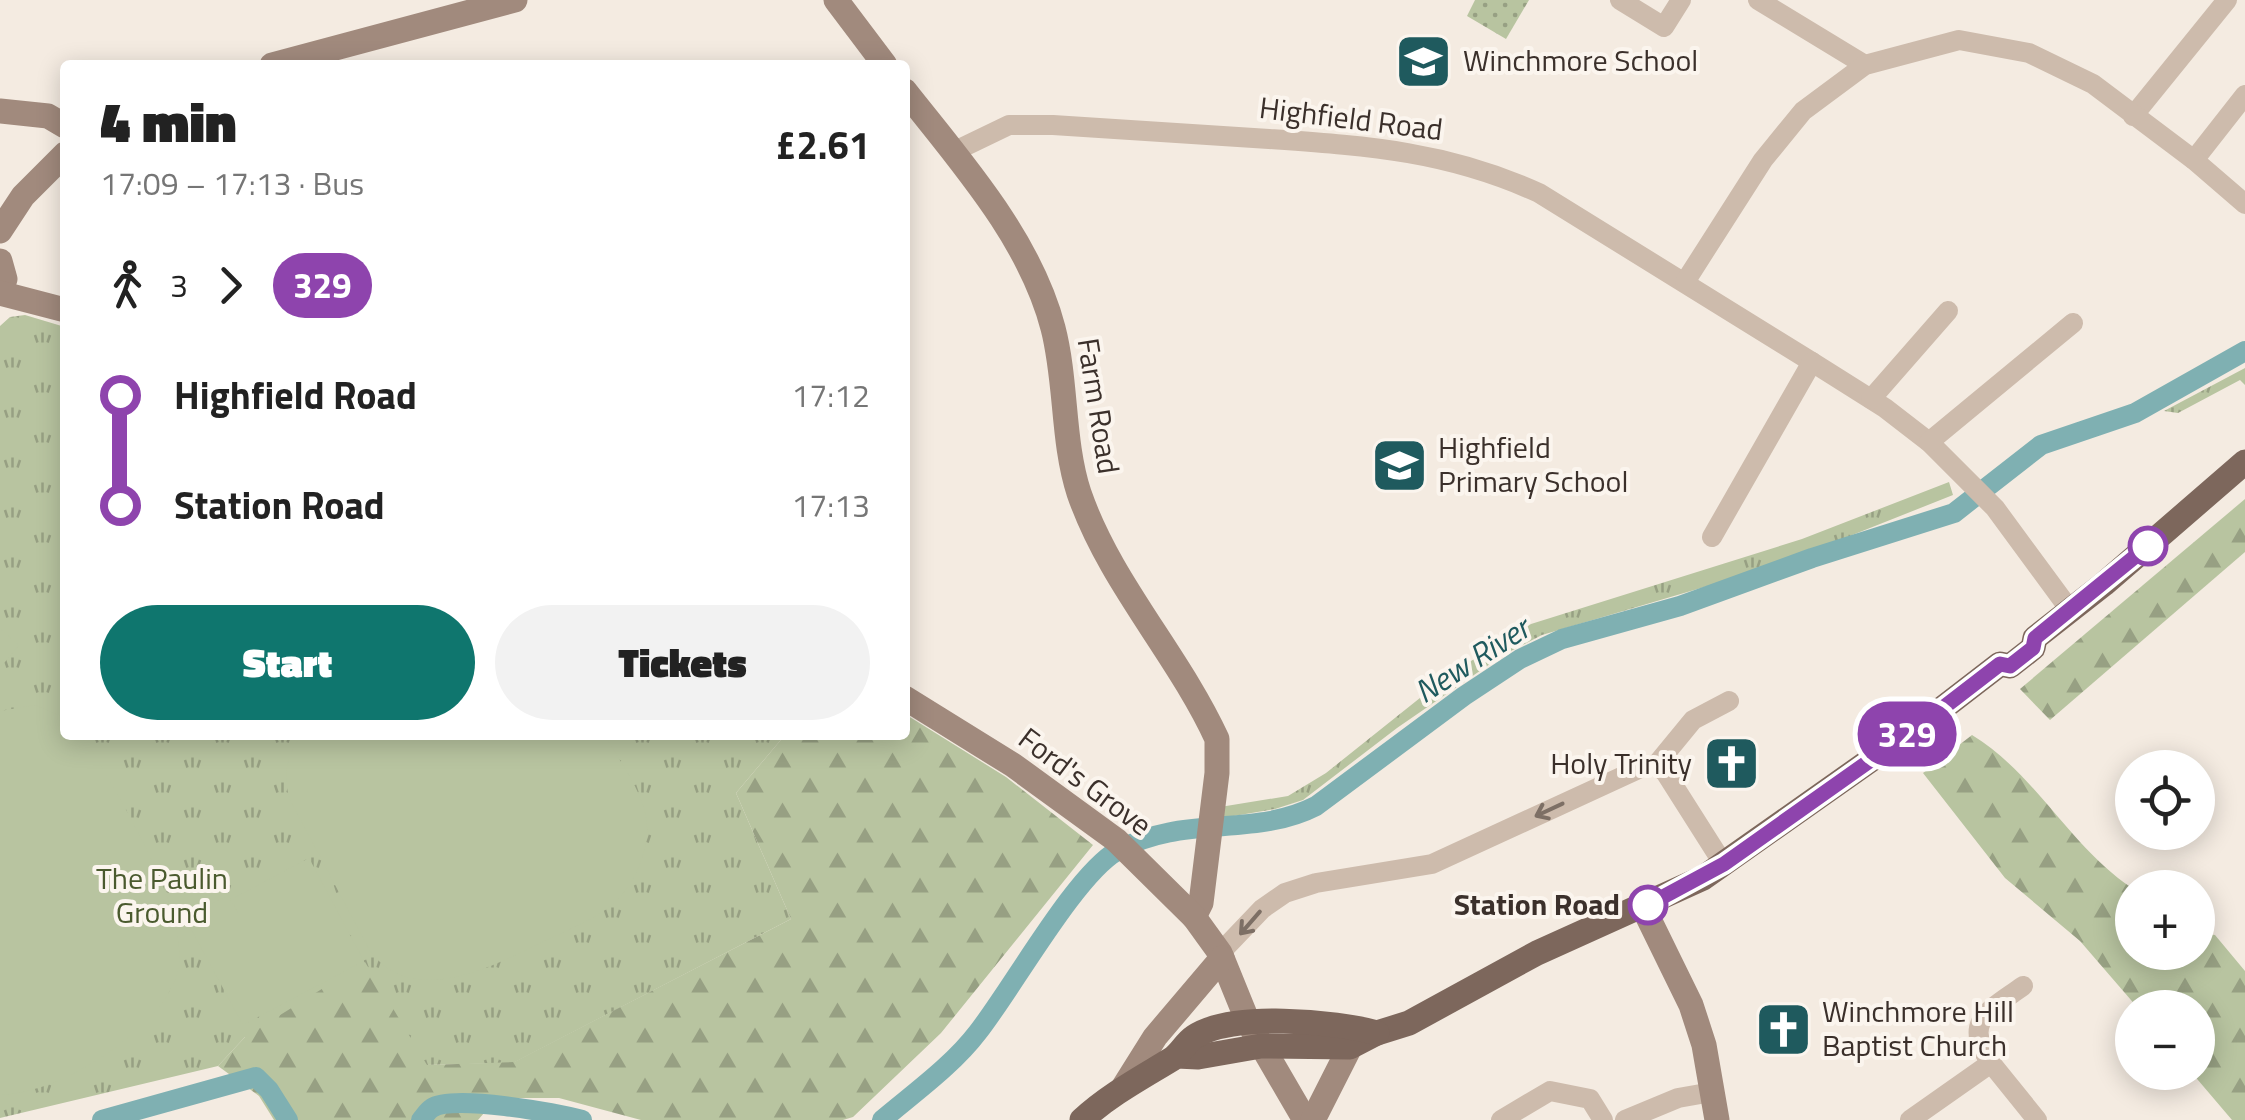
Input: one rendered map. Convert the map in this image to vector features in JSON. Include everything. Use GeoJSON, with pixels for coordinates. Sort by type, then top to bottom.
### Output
{"type":"FeatureCollection","features":[{"type":"Feature","properties":{"kind":"main road"},"geometry":{"type":"LineString","coordinates":[[1178,1056],[1198,1057],[1261,1046],[1350,1047],[1377,1033],[1408,1024],[1537,954],[1643,907],[1724,864],[1926,721],[2000,664],[2001,654],[2023,636],[2035,638],[2245,462]]}},
{"type":"Feature","properties":{"kind":"main road"},"geometry":{"type":"LineString","coordinates":[[1082,1120],[1123,1088],[1178,1056],[1191,1038],[1222,1026],[1248,1022],[1351,1026],[1377,1033]]}},
{"type":"Feature","properties":{"kind":"street"},"geometry":{"type":"LineString","coordinates":[[291,60],[514,0]]}},
{"type":"Feature","properties":{"kind":"street"},"geometry":{"type":"LineString","coordinates":[[819,0],[843,11],[880,60]]}},
{"type":"Feature","properties":{"kind":"street"},"geometry":{"type":"LineString","coordinates":[[1620,0],[1664,27],[1681,0]]}},
{"type":"Feature","properties":{"kind":"street"},"geometry":{"type":"LineString","coordinates":[[1758,0],[1865,65]]}},
{"type":"Feature","properties":{"kind":"street"},"geometry":{"type":"LineString","coordinates":[[2133,116],[2227,0]]}},
{"type":"Feature","properties":{"kind":"street"},"geometry":{"type":"LineString","coordinates":[[1685,282],[1783,133],[1812,104],[1865,65],[1959,40],[2028,53],[2093,84],[2245,204]]}},
{"type":"Feature","properties":{"kind":"street"},"geometry":{"type":"LineString","coordinates":[[2194,160],[2245,95]]}},
{"type":"Feature","properties":{"kind":"street","name":"Farm Road"},"geometry":{"type":"LineString","coordinates":[[910,102],[953,152],[1007,229],[1038,284],[1053,328],[1062,373],[1078,491],[1097,534],[1217,739],[1202,903],[1194,918]]}},
{"type":"Feature","properties":{"kind":"street"},"geometry":{"type":"LineString","coordinates":[[0,111],[48,116],[60,123]]}},
{"type":"Feature","properties":{"kind":"street","name":"Highfield Road"},"geometry":{"type":"LineString","coordinates":[[953,152],[1009,125],[1038,125],[1352,145],[1426,154],[1512,180],[1685,282],[1871,400],[1928,442],[1995,508],[2070,610]]}},
{"type":"Feature","properties":{"kind":"street"},"geometry":{"type":"LineString","coordinates":[[0,231],[22,196],[60,159]]}},
{"type":"Feature","properties":{"kind":"street"},"geometry":{"type":"LineString","coordinates":[[0,261],[5,279],[0,293],[60,309]]}},
{"type":"Feature","properties":{"kind":"street"},"geometry":{"type":"LineString","coordinates":[[1871,400],[1948,312]]}},
{"type":"Feature","properties":{"kind":"street"},"geometry":{"type":"LineString","coordinates":[[1928,442],[2073,323]]}},
{"type":"Feature","properties":{"kind":"street"},"geometry":{"type":"LineString","coordinates":[[1712,537],[1812,362]]}},
{"type":"Feature","properties":{"kind":"street"},"geometry":{"type":"LineString","coordinates":[[1123,1088],[1155,1038],[1221,955],[1262,909],[1285,893],[1432,864],[1643,767],[1656,765],[1692,720],[1729,700]]}},
{"type":"Feature","properties":{"kind":"street","name":"Ford's Grove"},"geometry":{"type":"LineString","coordinates":[[910,701],[1014,765],[1125,848],[1194,918],[1221,955],[1261,1046]]}},
{"type":"Feature","properties":{"kind":"street"},"geometry":{"type":"LineString","coordinates":[[1656,765],[1675,786],[1724,864]]}},
{"type":"Feature","properties":{"kind":"street"},"geometry":{"type":"LineString","coordinates":[[1643,907],[1692,1005],[1704,1046],[1717,1120]]}},
{"type":"Feature","properties":{"kind":"street"},"geometry":{"type":"LineString","coordinates":[[2023,986],[1982,1016],[1976,1032],[1980,1048],[2037,1120]]}},
{"type":"Feature","properties":{"kind":"street"},"geometry":{"type":"LineString","coordinates":[[1261,1046],[1309,1120],[1350,1047]]}},
{"type":"Feature","properties":{"kind":"street"},"geometry":{"type":"LineString","coordinates":[[1910,1120],[1991,1063]]}},
{"type":"Feature","properties":{"kind":"street"},"geometry":{"type":"LineString","coordinates":[[1501,1120],[1550,1092],[1590,1098],[1603,1120]]}},
{"type":"Feature","properties":{"kind":"street"},"geometry":{"type":"LineString","coordinates":[[1625,1120],[1678,1098],[1712,1092]]}},
{"type":"Feature","properties":{"kind":"green space"},"geometry":{"type":"Polygon","coordinates":[[[1475,0],[1529,0],[1506,39],[1467,16],[1475,0]]]}},
{"type":"Feature","properties":{"kind":"green space","name":"The Paulin Ground"},"geometry":{"type":"Polygon","coordinates":[[[25,315],[60,326],[60,740],[781,740],[736,793],[791,919],[513,1063],[427,1065],[245,1037],[218,1066],[0,1118],[0,326],[10,317],[25,315]]]}},
{"type":"Feature","properties":{"kind":"green space"},"geometry":{"type":"Polygon","coordinates":[[[2245,368],[2245,385],[2240,380],[2178,413],[2164,411],[2245,368]]]}},
{"type":"Feature","properties":{"kind":"green space"},"geometry":{"type":"Polygon","coordinates":[[[1949,482],[1953,495],[1772,567],[1542,635],[1503,655],[1397,728],[1303,800],[1222,818],[1220,807],[1288,796],[1326,773],[1450,674],[1531,624],[1802,539],[1949,482]]]}},
{"type":"Feature","properties":{"kind":"green space"},"geometry":{"type":"Polygon","coordinates":[[[2245,499],[2245,552],[2050,720],[2020,689],[2245,499]]]}},
{"type":"Feature","properties":{"kind":"green space"},"geometry":{"type":"Polygon","coordinates":[[[0,629],[19,645],[0,668],[0,629]]]}},
{"type":"Feature","properties":{"kind":"green space"},"geometry":{"type":"Polygon","coordinates":[[[35,705],[60,716],[60,740],[86,740],[148,852],[174,918],[179,948],[177,974],[168,995],[127,1038],[78,1071],[48,1085],[0,1095],[0,711],[35,705]]]}},
{"type":"Feature","properties":{"kind":"green space"},"geometry":{"type":"Polygon","coordinates":[[[910,717],[1006,777],[1093,845],[941,1033],[853,1117],[843,1120],[641,1120],[559,1098],[497,1098],[478,1120],[274,1120],[259,1096],[218,1066],[245,1037],[365,962],[427,1065],[514,1062],[791,919],[736,793],[781,740],[910,740],[910,717]]]}},
{"type":"Feature","properties":{"kind":"green space"},"geometry":{"type":"Polygon","coordinates":[[[1972,735],[2015,770],[2115,876],[2115,970],[2215,970],[2215,935],[2245,971],[2245,1120],[2232,1120],[2206,1090],[2215,1090],[2215,990],[2122,990],[2080,941],[2005,878],[1923,773],[1972,735]]]}},
{"type":"Feature","properties":{"kind":"green space"},"geometry":{"type":"Polygon","coordinates":[[[298,740],[608,740],[643,806],[645,849],[622,895],[579,925],[483,969],[433,980],[410,978],[389,969],[370,951],[290,800],[286,782],[298,740]]]}},
{"type":"Feature","properties":{"kind":"green space"},"geometry":{"type":"Polygon","coordinates":[[[309,858],[364,961],[243,1025],[185,918],[228,895],[238,913],[232,899],[309,858]]]}},
{"type":"Feature","properties":{"kind":"waterway","name":"New River"},"geometry":{"type":"LineString","coordinates":[[882,1120],[968,1044],[1082,883],[1117,851],[1167,833],[1268,821],[1316,806],[1520,659],[1562,639],[1680,606],[1812,558],[1954,513],[2041,445],[2135,413],[2245,351]]}},
{"type":"Feature","properties":{"kind":"waterway","name":"New River"},"geometry":{"type":"LineString","coordinates":[[102,1120],[256,1077],[288,1120]]}},
{"type":"Feature","properties":{"kind":"waterway","name":"New River"},"geometry":{"type":"LineString","coordinates":[[421,1120],[432,1108],[460,1103],[529,1109],[582,1120]]}},
{"type":"Feature","properties":{"kind":"bus line","name":"329"},"geometry":{"type":"LineString","coordinates":[[1648,905],[1703,878],[2000,664],[2010,666],[2033,648],[2035,638],[2148,546]]}},
{"type":"Feature","properties":{"kind":"place","name":"Winchmore School"},"geometry":{"type":"Point","coordinates":[1424,61]}},
{"type":"Feature","properties":{"kind":"place","name":"Highfield Primary School"},"geometry":{"type":"Point","coordinates":[1399,465]}},
{"type":"Feature","properties":{"kind":"place","name":"Holy Trinity"},"geometry":{"type":"Point","coordinates":[1731,764]}},
{"type":"Feature","properties":{"kind":"place","name":"Station Road"},"geometry":{"type":"Point","coordinates":[1648,905]}},
{"type":"Feature","properties":{"kind":"place","name":"Winchmore Hill Baptist Church"},"geometry":{"type":"Point","coordinates":[1783,1029]}}]}
